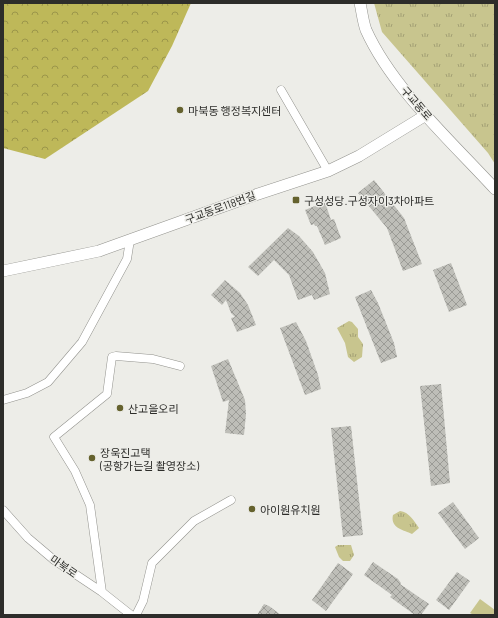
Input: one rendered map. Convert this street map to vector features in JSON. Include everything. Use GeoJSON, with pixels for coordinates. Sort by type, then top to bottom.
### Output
{"type":"FeatureCollection","features":[{"type":"Feature","properties":{"kind":"street","name":"구교동로"},"geometry":{"type":"LineString","coordinates":[[360,3],[366,29],[387,68],[426,115],[495,189]]}},
{"type":"Feature","properties":{"kind":"street"},"geometry":{"type":"LineString","coordinates":[[281,90],[328,171]]}},
{"type":"Feature","properties":{"kind":"street","name":"구교동로118번길"},"geometry":{"type":"LineString","coordinates":[[3,270],[99,250],[328,171],[359,156],[426,115]]}},
{"type":"Feature","properties":{"kind":"street"},"geometry":{"type":"LineString","coordinates":[[3,400],[27,393],[48,382],[82,342],[127,259],[130,240]]}},
{"type":"Feature","properties":{"kind":"street"},"geometry":{"type":"LineString","coordinates":[[102,592],[90,505],[75,471],[54,437],[107,394],[112,357],[153,359],[180,366]]}},
{"type":"Feature","properties":{"kind":"street"},"geometry":{"type":"LineString","coordinates":[[136,615],[143,601],[152,563],[194,520],[232,500]]}},
{"type":"Feature","properties":{"kind":"street","name":"마북로"},"geometry":{"type":"LineString","coordinates":[[3,510],[28,538],[54,560],[102,592],[131,615]]}},
{"type":"Feature","properties":{"kind":"green space"},"geometry":{"type":"Polygon","coordinates":[[[3,3],[191,3],[172,46],[148,91],[45,159],[3,148],[3,3]]]}},
{"type":"Feature","properties":{"kind":"green space"},"geometry":{"type":"Polygon","coordinates":[[[374,3],[495,3],[495,164],[488,153],[382,32],[374,3]]]}},
{"type":"Feature","properties":{"kind":"green space"},"geometry":{"type":"Polygon","coordinates":[[[349,321],[352,322],[358,329],[358,337],[363,344],[362,357],[354,362],[348,357],[345,343],[337,328],[349,321]]]}},
{"type":"Feature","properties":{"kind":"green space"},"geometry":{"type":"Polygon","coordinates":[[[400,511],[409,515],[419,528],[412,534],[401,530],[393,523],[393,515],[400,511]]]}},
{"type":"Feature","properties":{"kind":"green space"},"geometry":{"type":"Polygon","coordinates":[[[338,545],[351,545],[354,555],[350,561],[343,561],[339,557],[335,547],[338,545]]]}},
{"type":"Feature","properties":{"kind":"green space"},"geometry":{"type":"Polygon","coordinates":[[[480,599],[495,610],[495,615],[474,615],[470,613],[480,599]]]}},
{"type":"Feature","properties":{"kind":"building"},"geometry":{"type":"Polygon","coordinates":[[[374,180],[404,218],[422,264],[403,271],[387,228],[358,193],[374,180]]]}},
{"type":"Feature","properties":{"kind":"building"},"geometry":{"type":"Polygon","coordinates":[[[325,202],[331,220],[334,219],[341,238],[325,245],[317,226],[314,224],[311,225],[305,210],[325,202]]]}},
{"type":"Feature","properties":{"kind":"building"},"geometry":{"type":"Polygon","coordinates":[[[288,228],[299,236],[313,252],[325,273],[330,294],[314,300],[312,295],[298,300],[289,275],[274,260],[258,276],[248,267],[288,228]]]}},
{"type":"Feature","properties":{"kind":"building"},"geometry":{"type":"Polygon","coordinates":[[[451,263],[467,305],[449,312],[433,270],[451,263]]]}},
{"type":"Feature","properties":{"kind":"building"},"geometry":{"type":"Polygon","coordinates":[[[225,280],[240,293],[248,305],[256,325],[237,332],[231,318],[235,317],[231,313],[226,300],[222,305],[211,295],[225,280]]]}},
{"type":"Feature","properties":{"kind":"building"},"geometry":{"type":"Polygon","coordinates":[[[371,290],[378,303],[394,343],[397,357],[381,363],[355,297],[371,290]]]}},
{"type":"Feature","properties":{"kind":"building"},"geometry":{"type":"Polygon","coordinates":[[[296,322],[306,341],[318,375],[321,389],[305,395],[280,328],[296,322]]]}},
{"type":"Feature","properties":{"kind":"building"},"geometry":{"type":"Polygon","coordinates":[[[228,359],[245,400],[246,414],[244,435],[225,433],[229,400],[223,402],[211,366],[228,359]]]}},
{"type":"Feature","properties":{"kind":"building"},"geometry":{"type":"Polygon","coordinates":[[[441,384],[450,483],[431,486],[420,386],[441,384]]]}},
{"type":"Feature","properties":{"kind":"building"},"geometry":{"type":"Polygon","coordinates":[[[351,426],[363,535],[343,537],[331,428],[351,426]]]}},
{"type":"Feature","properties":{"kind":"building"},"geometry":{"type":"Polygon","coordinates":[[[453,502],[479,538],[465,549],[438,513],[453,502]]]}},
{"type":"Feature","properties":{"kind":"building"},"geometry":{"type":"Polygon","coordinates":[[[373,562],[398,579],[401,583],[400,584],[429,604],[421,615],[415,615],[390,597],[392,595],[364,575],[373,562]]]}},
{"type":"Feature","properties":{"kind":"building"},"geometry":{"type":"Polygon","coordinates":[[[338,563],[353,574],[326,611],[312,600],[338,563]]]}},
{"type":"Feature","properties":{"kind":"building"},"geometry":{"type":"Polygon","coordinates":[[[457,572],[470,581],[449,610],[436,600],[457,572]]]}},
{"type":"Feature","properties":{"kind":"building"},"geometry":{"type":"Polygon","coordinates":[[[264,604],[269,606],[281,615],[257,615],[264,604]]]}},
{"type":"Feature","properties":{"kind":"place","name":"마북동 행정복지센터"},"geometry":{"type":"Point","coordinates":[180,110]}},
{"type":"Feature","properties":{"kind":"place","name":"구성성당.구성자이3차아파트"},"geometry":{"type":"Point","coordinates":[296,200]}},
{"type":"Feature","properties":{"kind":"place","name":"산고을오리"},"geometry":{"type":"Point","coordinates":[120,408]}},
{"type":"Feature","properties":{"kind":"place","name":"장욱진고택 (공항가는길 촬영장소)"},"geometry":{"type":"Point","coordinates":[92,458]}},
{"type":"Feature","properties":{"kind":"place","name":"아이원유치원"},"geometry":{"type":"Point","coordinates":[252,509]}}]}
